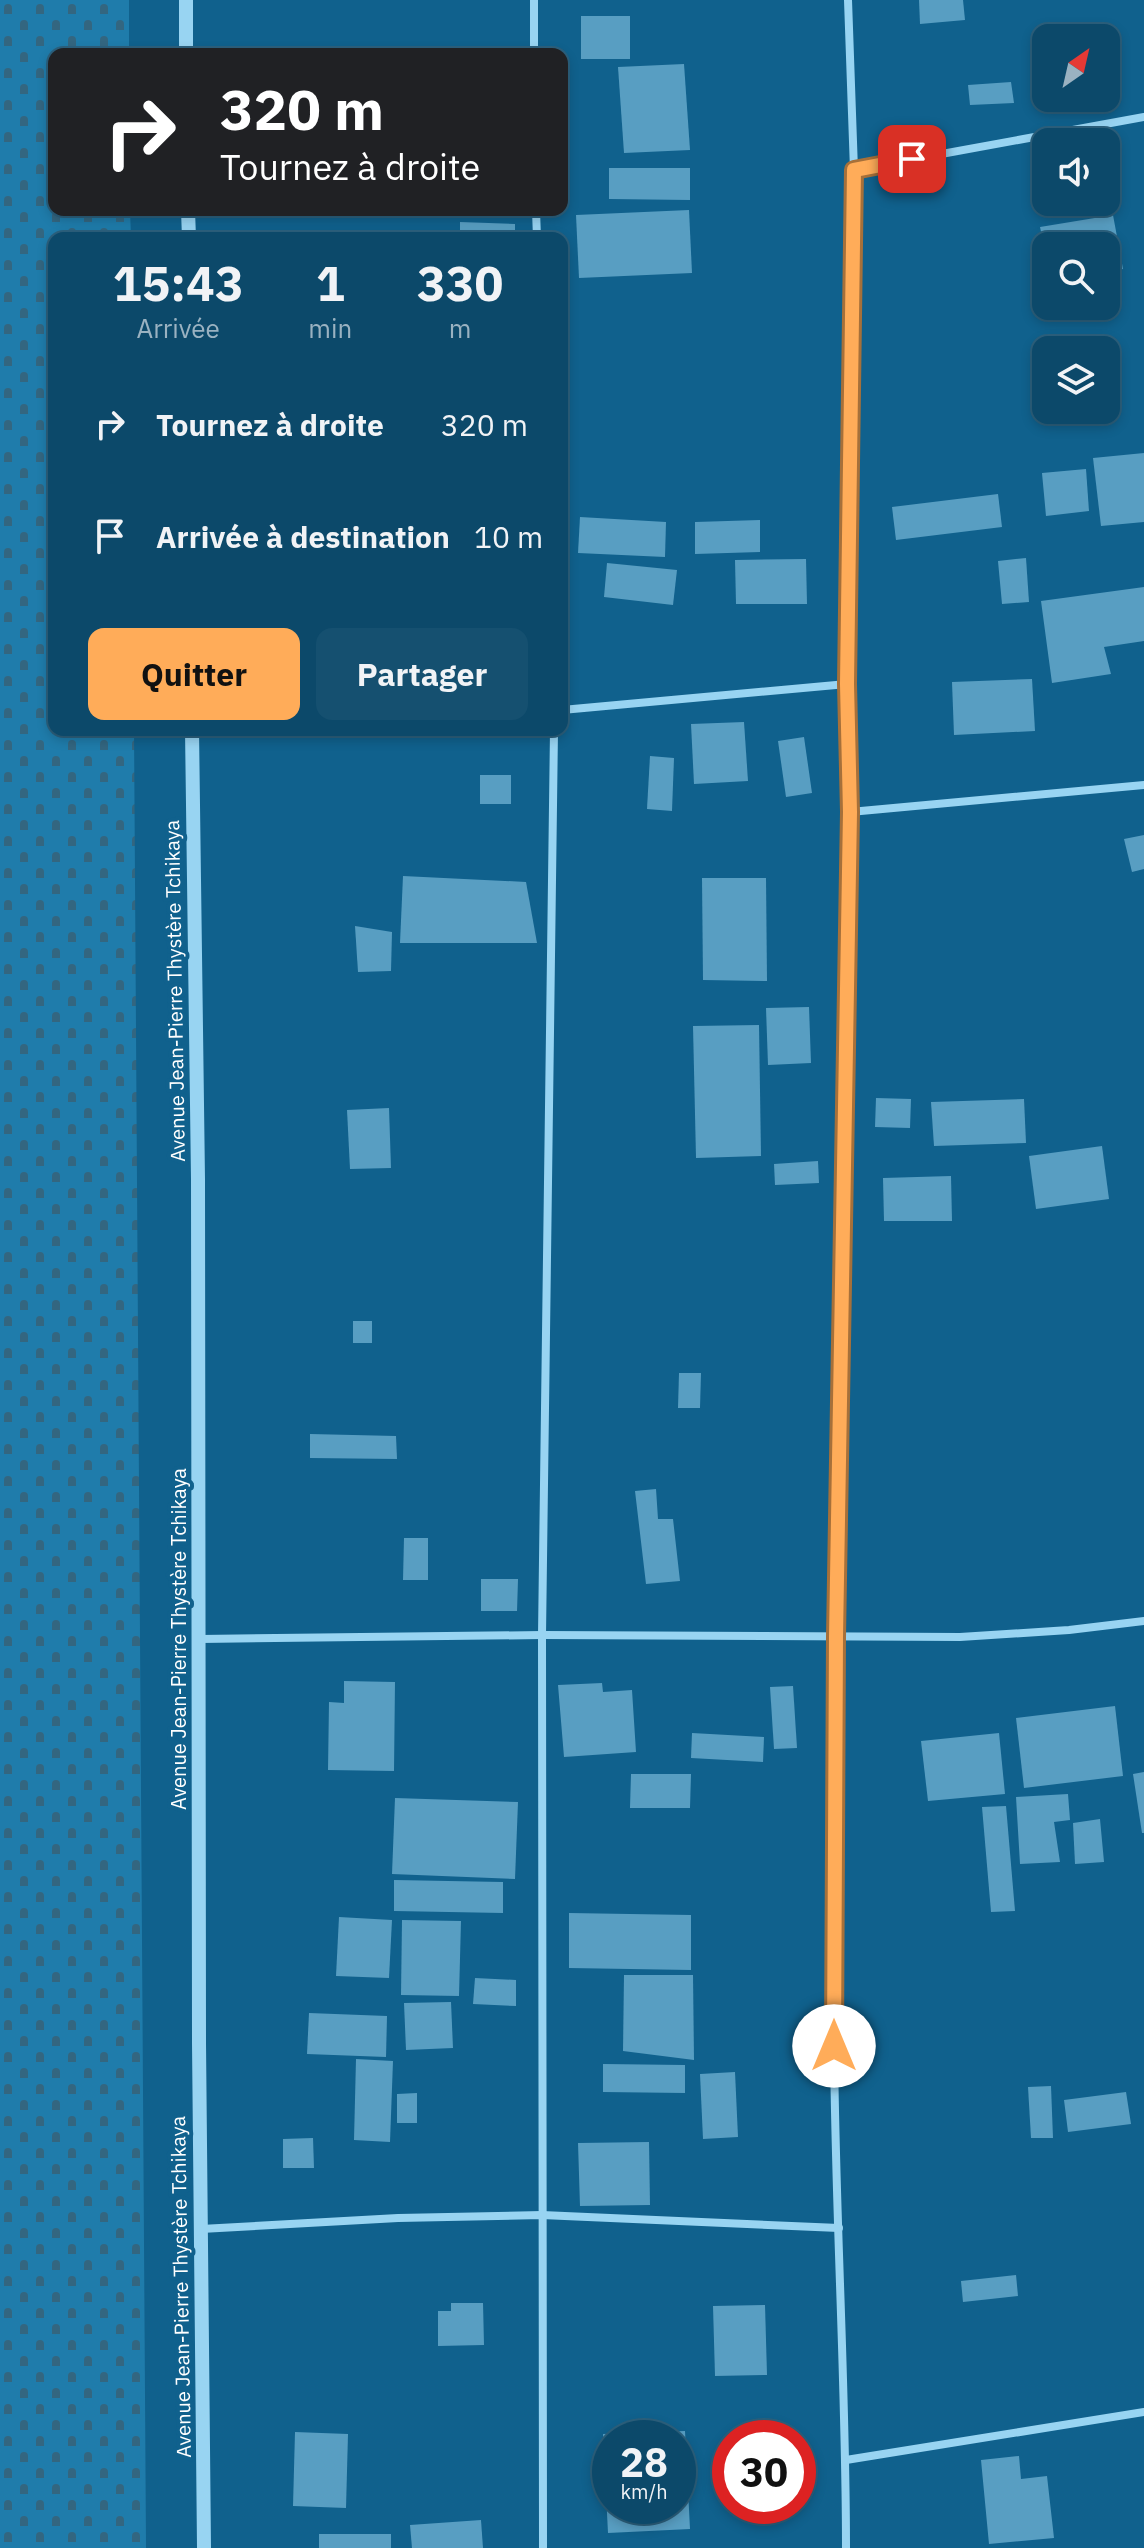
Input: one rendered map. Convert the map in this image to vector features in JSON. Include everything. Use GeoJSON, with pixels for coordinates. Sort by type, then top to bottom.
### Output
{"type":"FeatureCollection","features":[{"type":"Feature","properties":{"kind":"street"},"geometry":{"type":"LineString","coordinates":[[186,0],[186,48]]}},
{"type":"Feature","properties":{"kind":"street"},"geometry":{"type":"LineString","coordinates":[[534,0],[534,48]]}},
{"type":"Feature","properties":{"kind":"street"},"geometry":{"type":"LineString","coordinates":[[846,2548],[834,2046],[836,1637],[850,812],[847,684],[854,170],[848,0]]}},
{"type":"Feature","properties":{"kind":"street"},"geometry":{"type":"LineString","coordinates":[[854,170],[1144,117]]}},
{"type":"Feature","properties":{"kind":"street"},"geometry":{"type":"LineString","coordinates":[[568,709],[847,684]]}},
{"type":"Feature","properties":{"kind":"street","name":"Avenue Jean-Pierre Thystère Tchikaya"},"geometry":{"type":"LineString","coordinates":[[192,736],[198,1179],[200,2229],[204,2548]]}},
{"type":"Feature","properties":{"kind":"street"},"geometry":{"type":"LineString","coordinates":[[543,2548],[542,1635],[554,736]]}},
{"type":"Feature","properties":{"kind":"street"},"geometry":{"type":"LineString","coordinates":[[850,812],[1144,785]]}},
{"type":"Feature","properties":{"kind":"street"},"geometry":{"type":"LineString","coordinates":[[200,1639],[542,1635],[960,1637],[1069,1630],[1144,1621]]}},
{"type":"Feature","properties":{"kind":"street"},"geometry":{"type":"LineString","coordinates":[[200,2229],[398,2218],[542,2215],[839,2228]]}},
{"type":"Feature","properties":{"kind":"street"},"geometry":{"type":"LineString","coordinates":[[846,2460],[1144,2412]]}},
{"type":"Feature","properties":{"kind":"green space"},"geometry":{"type":"Polygon","coordinates":[[[0,0],[129,0],[129,48],[48,48],[48,216],[130,216],[131,232],[48,232],[48,736],[134,736],[146,2548],[0,2548],[0,0]]]}},
{"type":"Feature","properties":{"kind":"building"},"geometry":{"type":"Polygon","coordinates":[[[919,0],[963,0],[965,20],[920,24],[919,0]]]}},
{"type":"Feature","properties":{"kind":"building"},"geometry":{"type":"Polygon","coordinates":[[[581,16],[630,16],[630,59],[581,59],[581,16]]]}},
{"type":"Feature","properties":{"kind":"building"},"geometry":{"type":"Polygon","coordinates":[[[684,64],[690,150],[624,153],[618,67],[684,64]]]}},
{"type":"Feature","properties":{"kind":"building"},"geometry":{"type":"Polygon","coordinates":[[[1011,82],[1014,103],[970,105],[968,85],[1011,82]]]}},
{"type":"Feature","properties":{"kind":"building"},"geometry":{"type":"Polygon","coordinates":[[[609,168],[690,168],[690,200],[609,199],[609,168]]]}},
{"type":"Feature","properties":{"kind":"building"},"geometry":{"type":"Polygon","coordinates":[[[689,210],[692,273],[579,278],[576,215],[689,210]]]}},
{"type":"Feature","properties":{"kind":"building"},"geometry":{"type":"Polygon","coordinates":[[[1113,216],[1116,232],[1041,232],[1040,227],[1113,216]]]}},
{"type":"Feature","properties":{"kind":"building"},"geometry":{"type":"Polygon","coordinates":[[[460,222],[515,224],[515,232],[460,232],[460,222]]]}},
{"type":"Feature","properties":{"kind":"building"},"geometry":{"type":"Polygon","coordinates":[[[1144,453],[1144,522],[1101,526],[1093,458],[1144,453]]]}},
{"type":"Feature","properties":{"kind":"building"},"geometry":{"type":"Polygon","coordinates":[[[1086,469],[1089,511],[1046,516],[1042,473],[1086,469]]]}},
{"type":"Feature","properties":{"kind":"building"},"geometry":{"type":"Polygon","coordinates":[[[998,494],[1002,527],[896,540],[892,507],[998,494]]]}},
{"type":"Feature","properties":{"kind":"building"},"geometry":{"type":"Polygon","coordinates":[[[580,517],[666,522],[665,557],[578,553],[580,517]]]}},
{"type":"Feature","properties":{"kind":"building"},"geometry":{"type":"Polygon","coordinates":[[[760,520],[760,552],[695,554],[695,522],[760,520]]]}},
{"type":"Feature","properties":{"kind":"building"},"geometry":{"type":"Polygon","coordinates":[[[1026,558],[1029,602],[1002,604],[998,561],[1026,558]]]}},
{"type":"Feature","properties":{"kind":"building"},"geometry":{"type":"Polygon","coordinates":[[[806,559],[807,604],[736,604],[735,560],[806,559]]]}},
{"type":"Feature","properties":{"kind":"building"},"geometry":{"type":"Polygon","coordinates":[[[607,563],[677,570],[673,605],[604,597],[607,563]]]}},
{"type":"Feature","properties":{"kind":"building"},"geometry":{"type":"Polygon","coordinates":[[[1144,587],[1144,641],[1104,647],[1111,674],[1052,683],[1041,601],[1144,587]]]}},
{"type":"Feature","properties":{"kind":"building"},"geometry":{"type":"Polygon","coordinates":[[[1032,679],[1035,731],[954,735],[952,682],[1032,679]]]}},
{"type":"Feature","properties":{"kind":"building"},"geometry":{"type":"Polygon","coordinates":[[[744,722],[748,781],[694,784],[691,724],[744,722]]]}},
{"type":"Feature","properties":{"kind":"building"},"geometry":{"type":"Polygon","coordinates":[[[804,737],[812,793],[786,797],[778,741],[804,737]]]}},
{"type":"Feature","properties":{"kind":"building"},"geometry":{"type":"Polygon","coordinates":[[[650,756],[674,758],[672,811],[647,809],[650,756]]]}},
{"type":"Feature","properties":{"kind":"building"},"geometry":{"type":"Polygon","coordinates":[[[480,775],[511,775],[511,804],[480,804],[480,775]]]}},
{"type":"Feature","properties":{"kind":"building"},"geometry":{"type":"Polygon","coordinates":[[[1144,835],[1144,869],[1132,872],[1124,839],[1144,835]]]}},
{"type":"Feature","properties":{"kind":"building"},"geometry":{"type":"Polygon","coordinates":[[[403,876],[526,882],[537,943],[400,943],[403,876]]]}},
{"type":"Feature","properties":{"kind":"building"},"geometry":{"type":"Polygon","coordinates":[[[702,878],[766,878],[767,981],[703,980],[702,878]]]}},
{"type":"Feature","properties":{"kind":"building"},"geometry":{"type":"Polygon","coordinates":[[[355,926],[392,932],[391,971],[358,972],[355,926]]]}},
{"type":"Feature","properties":{"kind":"building"},"geometry":{"type":"Polygon","coordinates":[[[809,1007],[811,1063],[768,1065],[766,1008],[809,1007]]]}},
{"type":"Feature","properties":{"kind":"building"},"geometry":{"type":"Polygon","coordinates":[[[759,1025],[761,1156],[696,1158],[693,1026],[759,1025]]]}},
{"type":"Feature","properties":{"kind":"building"},"geometry":{"type":"Polygon","coordinates":[[[876,1098],[911,1099],[910,1128],[875,1127],[876,1098]]]}},
{"type":"Feature","properties":{"kind":"building"},"geometry":{"type":"Polygon","coordinates":[[[1024,1099],[1026,1143],[934,1146],[931,1102],[1024,1099]]]}},
{"type":"Feature","properties":{"kind":"building"},"geometry":{"type":"Polygon","coordinates":[[[389,1108],[391,1168],[350,1169],[347,1110],[389,1108]]]}},
{"type":"Feature","properties":{"kind":"building"},"geometry":{"type":"Polygon","coordinates":[[[1102,1146],[1109,1199],[1036,1209],[1029,1156],[1102,1146]]]}},
{"type":"Feature","properties":{"kind":"building"},"geometry":{"type":"Polygon","coordinates":[[[818,1161],[819,1183],[775,1185],[774,1164],[818,1161]]]}},
{"type":"Feature","properties":{"kind":"building"},"geometry":{"type":"Polygon","coordinates":[[[951,1176],[952,1221],[884,1221],[883,1178],[951,1176]]]}},
{"type":"Feature","properties":{"kind":"building"},"geometry":{"type":"Polygon","coordinates":[[[353,1321],[372,1321],[372,1343],[353,1343],[353,1321]]]}},
{"type":"Feature","properties":{"kind":"building"},"geometry":{"type":"Polygon","coordinates":[[[679,1373],[701,1373],[700,1408],[678,1408],[679,1373]]]}},
{"type":"Feature","properties":{"kind":"building"},"geometry":{"type":"Polygon","coordinates":[[[310,1434],[396,1436],[397,1459],[310,1458],[310,1434]]]}},
{"type":"Feature","properties":{"kind":"building"},"geometry":{"type":"Polygon","coordinates":[[[656,1489],[658,1519],[673,1519],[680,1581],[646,1584],[635,1491],[656,1489]]]}},
{"type":"Feature","properties":{"kind":"building"},"geometry":{"type":"Polygon","coordinates":[[[404,1538],[428,1538],[428,1580],[403,1580],[404,1538]]]}},
{"type":"Feature","properties":{"kind":"building"},"geometry":{"type":"Polygon","coordinates":[[[481,1579],[518,1579],[517,1611],[481,1611],[481,1579]]]}},
{"type":"Feature","properties":{"kind":"building"},"geometry":{"type":"Polygon","coordinates":[[[344,1681],[395,1682],[394,1771],[328,1770],[329,1702],[344,1703],[344,1681]]]}},
{"type":"Feature","properties":{"kind":"building"},"geometry":{"type":"Polygon","coordinates":[[[602,1683],[603,1692],[632,1690],[636,1752],[564,1757],[558,1685],[602,1683]]]}},
{"type":"Feature","properties":{"kind":"building"},"geometry":{"type":"Polygon","coordinates":[[[793,1686],[797,1748],[774,1749],[770,1687],[793,1686]]]}},
{"type":"Feature","properties":{"kind":"building"},"geometry":{"type":"Polygon","coordinates":[[[1115,1706],[1123,1776],[1024,1788],[1016,1718],[1115,1706]]]}},
{"type":"Feature","properties":{"kind":"building"},"geometry":{"type":"Polygon","coordinates":[[[692,1733],[764,1737],[763,1762],[691,1758],[692,1733]]]}},
{"type":"Feature","properties":{"kind":"building"},"geometry":{"type":"Polygon","coordinates":[[[999,1733],[1005,1794],[928,1801],[921,1741],[999,1733]]]}},
{"type":"Feature","properties":{"kind":"building"},"geometry":{"type":"Polygon","coordinates":[[[1144,1772],[1144,1833],[1142,1833],[1133,1774],[1144,1772]]]}},
{"type":"Feature","properties":{"kind":"building"},"geometry":{"type":"Polygon","coordinates":[[[631,1774],[691,1774],[690,1808],[630,1808],[631,1774]]]}},
{"type":"Feature","properties":{"kind":"building"},"geometry":{"type":"Polygon","coordinates":[[[1068,1794],[1070,1820],[1054,1822],[1060,1862],[1020,1864],[1016,1797],[1068,1794]]]}},
{"type":"Feature","properties":{"kind":"building"},"geometry":{"type":"Polygon","coordinates":[[[395,1798],[518,1802],[515,1879],[392,1874],[395,1798]]]}},
{"type":"Feature","properties":{"kind":"building"},"geometry":{"type":"Polygon","coordinates":[[[1006,1806],[1015,1911],[991,1912],[982,1807],[1006,1806]]]}},
{"type":"Feature","properties":{"kind":"building"},"geometry":{"type":"Polygon","coordinates":[[[1100,1819],[1104,1862],[1075,1864],[1073,1823],[1100,1819]]]}},
{"type":"Feature","properties":{"kind":"building"},"geometry":{"type":"Polygon","coordinates":[[[394,1880],[503,1882],[503,1913],[394,1911],[394,1880]]]}},
{"type":"Feature","properties":{"kind":"building"},"geometry":{"type":"Polygon","coordinates":[[[569,1913],[691,1915],[691,1970],[569,1968],[569,1913]]]}},
{"type":"Feature","properties":{"kind":"building"},"geometry":{"type":"Polygon","coordinates":[[[339,1917],[392,1920],[389,1978],[336,1976],[339,1917]]]}},
{"type":"Feature","properties":{"kind":"building"},"geometry":{"type":"Polygon","coordinates":[[[402,1920],[461,1921],[459,1996],[401,1995],[402,1920]]]}},
{"type":"Feature","properties":{"kind":"building"},"geometry":{"type":"Polygon","coordinates":[[[624,1975],[693,1975],[694,2060],[623,2051],[624,1975]]]}},
{"type":"Feature","properties":{"kind":"building"},"geometry":{"type":"Polygon","coordinates":[[[475,1978],[516,1980],[516,2006],[473,2004],[475,1978]]]}},
{"type":"Feature","properties":{"kind":"building"},"geometry":{"type":"Polygon","coordinates":[[[451,2002],[453,2048],[406,2050],[404,2003],[451,2002]]]}},
{"type":"Feature","properties":{"kind":"building"},"geometry":{"type":"Polygon","coordinates":[[[309,2013],[387,2016],[386,2057],[307,2054],[309,2013]]]}},
{"type":"Feature","properties":{"kind":"building"},"geometry":{"type":"Polygon","coordinates":[[[356,2059],[393,2061],[390,2142],[354,2140],[356,2059]]]}},
{"type":"Feature","properties":{"kind":"building"},"geometry":{"type":"Polygon","coordinates":[[[603,2064],[685,2065],[685,2093],[603,2092],[603,2064]]]}},
{"type":"Feature","properties":{"kind":"building"},"geometry":{"type":"Polygon","coordinates":[[[735,2072],[738,2137],[703,2139],[700,2074],[735,2072]]]}},
{"type":"Feature","properties":{"kind":"building"},"geometry":{"type":"Polygon","coordinates":[[[1051,2086],[1053,2138],[1031,2138],[1028,2087],[1051,2086]]]}},
{"type":"Feature","properties":{"kind":"building"},"geometry":{"type":"Polygon","coordinates":[[[1126,2092],[1131,2124],[1068,2132],[1064,2100],[1126,2092]]]}},
{"type":"Feature","properties":{"kind":"building"},"geometry":{"type":"Polygon","coordinates":[[[417,2093],[417,2123],[397,2123],[397,2094],[417,2093]]]}},
{"type":"Feature","properties":{"kind":"building"},"geometry":{"type":"Polygon","coordinates":[[[313,2138],[314,2168],[283,2168],[283,2139],[313,2138]]]}},
{"type":"Feature","properties":{"kind":"building"},"geometry":{"type":"Polygon","coordinates":[[[649,2142],[650,2205],[580,2206],[578,2143],[649,2142]]]}},
{"type":"Feature","properties":{"kind":"building"},"geometry":{"type":"Polygon","coordinates":[[[1016,2275],[1018,2296],[963,2302],[961,2281],[1016,2275]]]}},
{"type":"Feature","properties":{"kind":"building"},"geometry":{"type":"Polygon","coordinates":[[[451,2303],[483,2303],[484,2345],[438,2346],[438,2311],[451,2311],[451,2303]]]}},
{"type":"Feature","properties":{"kind":"building"},"geometry":{"type":"Polygon","coordinates":[[[765,2305],[767,2375],[715,2376],[713,2306],[765,2305]]]}},
{"type":"Feature","properties":{"kind":"building"},"geometry":{"type":"Polygon","coordinates":[[[295,2432],[348,2434],[346,2508],[293,2506],[295,2432]]]}},
{"type":"Feature","properties":{"kind":"building"},"geometry":{"type":"Polygon","coordinates":[[[1019,2456],[1021,2479],[1047,2476],[1054,2538],[989,2544],[981,2460],[1019,2456]]]}},
{"type":"Feature","properties":{"kind":"building"},"geometry":{"type":"Polygon","coordinates":[[[481,2520],[483,2548],[412,2548],[410,2525],[481,2520]]]}},
{"type":"Feature","properties":{"kind":"building"},"geometry":{"type":"Polygon","coordinates":[[[608,2524],[690,2524],[690,2529],[608,2533],[608,2524]]]}},
{"type":"Feature","properties":{"kind":"building"},"geometry":{"type":"Polygon","coordinates":[[[319,2534],[391,2534],[391,2548],[319,2548],[319,2534]]]}},
{"type":"Feature","properties":{"kind":"route"},"geometry":{"type":"LineString","coordinates":[[834,2046],[836,1637],[850,812],[847,684],[854,170],[912,159]]}}]}
